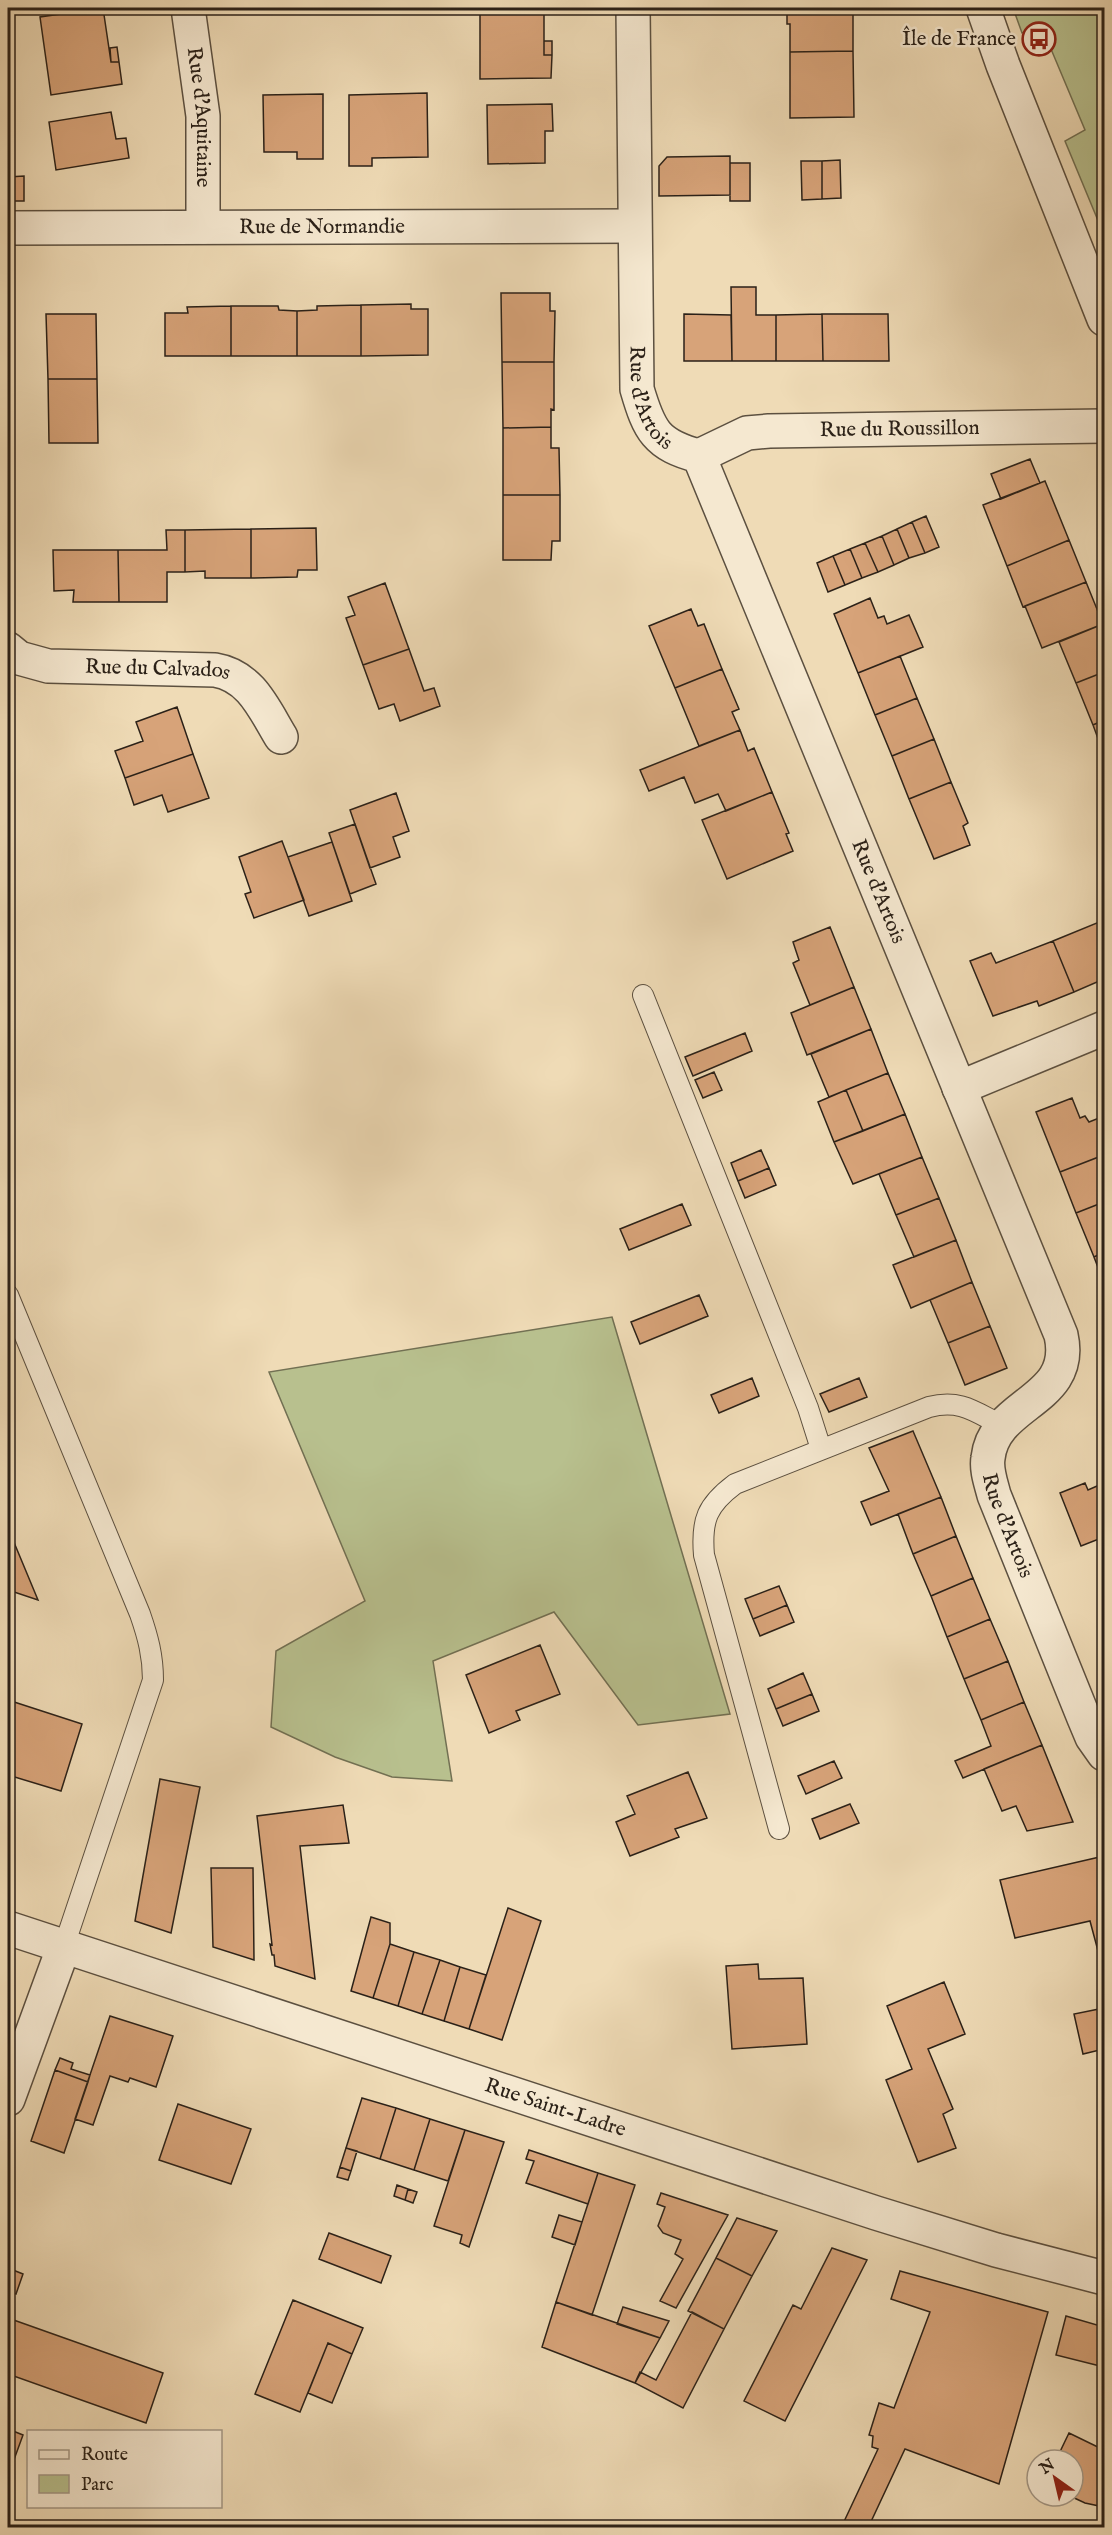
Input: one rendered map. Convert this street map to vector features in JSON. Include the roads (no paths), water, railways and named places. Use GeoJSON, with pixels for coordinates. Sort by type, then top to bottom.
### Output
{"type":"FeatureCollection","features":[{"type":"Feature","properties":{"kind":"street","name":"Rue d'Aquitaine"},"geometry":{"type":"LineString","coordinates":[[188,8],[203,116],[203,227]]}},
{"type":"Feature","properties":{"kind":"street","name":"Rue d'Artois"},"geometry":{"type":"LineString","coordinates":[[633,8],[637,389],[649,423],[659,438],[676,450],[699,456],[1061,1335],[1064,1348],[1062,1364],[1057,1377],[1046,1390],[1016,1413],[992,1442],[988,1458],[989,1476],[994,1495],[1084,1718],[1092,1737],[1104,1754]]}},
{"type":"Feature","properties":{"kind":"street"},"geometry":{"type":"LineString","coordinates":[[983,8],[1003,65],[1104,319]]}},
{"type":"Feature","properties":{"kind":"street","name":"Rue de Normandie"},"geometry":{"type":"LineString","coordinates":[[8,228],[634,226]]}},
{"type":"Feature","properties":{"kind":"street","name":"Rue du Roussillon"},"geometry":{"type":"LineString","coordinates":[[699,456],[747,433],[769,430],[1104,426]]}},
{"type":"Feature","properties":{"kind":"street","name":"Rue du Calvados"},"geometry":{"type":"LineString","coordinates":[[8,649],[19,658],[48,666],[228,672],[252,690],[281,737]]}},
{"type":"Feature","properties":{"kind":"street"},"geometry":{"type":"LineString","coordinates":[[959,1088],[1104,1028]]}},
{"type":"Feature","properties":{"kind":"street","name":"Rue Saint-Ladre"},"geometry":{"type":"LineString","coordinates":[[8,1928],[876,2213],[996,2250],[1104,2277]]}},
{"type":"Feature","properties":{"kind":"street"},"geometry":{"type":"LineString","coordinates":[[8,2099],[64,1946]]}},
{"type":"Feature","properties":{"kind":"lane"},"geometry":{"type":"LineString","coordinates":[[643,995],[808,1408],[821,1449]]}},
{"type":"Feature","properties":{"kind":"lane"},"geometry":{"type":"LineString","coordinates":[[8,1295],[140,1614],[150,1641],[153,1660],[153,1680],[64,1946]]}},
{"type":"Feature","properties":{"kind":"lane"},"geometry":{"type":"LineString","coordinates":[[778,1829],[704,1555],[704,1522],[711,1506],[735,1484],[944,1403],[957,1404],[1003,1426]]}},
{"type":"Feature","properties":{"kind":"place","name":"Île de France"},"geometry":{"type":"Point","coordinates":[1039,39]}}]}
